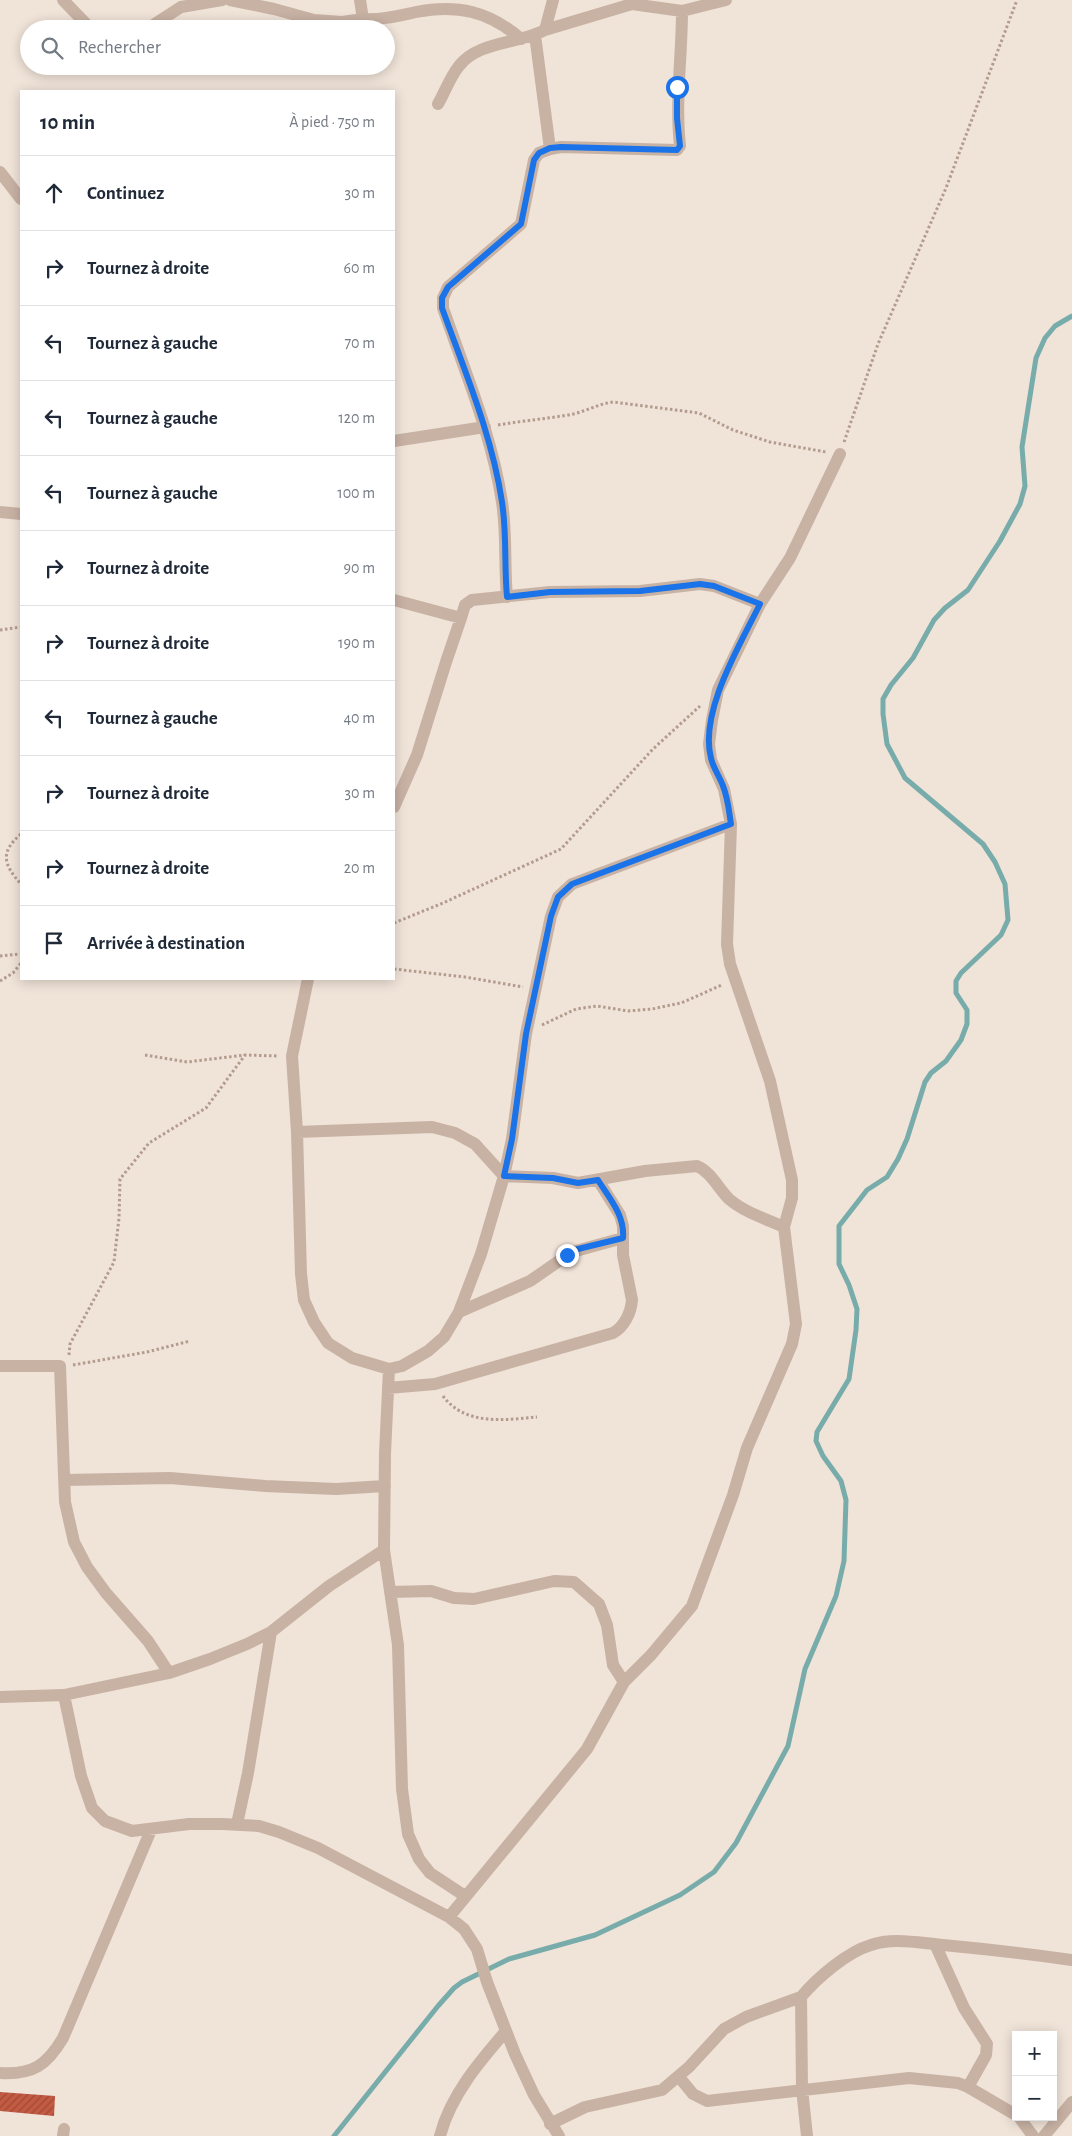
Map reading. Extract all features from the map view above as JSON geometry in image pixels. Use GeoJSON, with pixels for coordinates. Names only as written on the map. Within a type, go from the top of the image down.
{"type":"FeatureCollection","features":[{"type":"Feature","properties":{"kind":"street"},"geometry":{"type":"LineString","coordinates":[[63,0],[82,20]]}},
{"type":"Feature","properties":{"kind":"street"},"geometry":{"type":"LineString","coordinates":[[160,20],[181,6],[222,0]]}},
{"type":"Feature","properties":{"kind":"street"},"geometry":{"type":"LineString","coordinates":[[230,0],[314,20]]}},
{"type":"Feature","properties":{"kind":"street"},"geometry":{"type":"LineString","coordinates":[[360,0],[362,19]]}},
{"type":"Feature","properties":{"kind":"street"},"geometry":{"type":"LineString","coordinates":[[550,148],[540,33],[553,0]]}},
{"type":"Feature","properties":{"kind":"street"},"geometry":{"type":"LineString","coordinates":[[438,104],[459,66],[466,59],[484,49],[632,4],[682,11],[726,0]]}},
{"type":"Feature","properties":{"kind":"street"},"geometry":{"type":"LineString","coordinates":[[355,20],[394,18],[437,9],[465,9],[508,28],[521,39]]}},
{"type":"Feature","properties":{"kind":"street"},"geometry":{"type":"LineString","coordinates":[[507,597],[505,574],[506,532],[502,501],[485,427],[442,308],[442,298],[448,287],[464,272],[521,224],[534,160],[539,153],[550,148],[677,150],[680,146],[677,118],[677,87],[681,67],[682,11]]}},
{"type":"Feature","properties":{"kind":"street"},"geometry":{"type":"LineString","coordinates":[[0,172],[20,198]]}},
{"type":"Feature","properties":{"kind":"street"},"geometry":{"type":"LineString","coordinates":[[395,441],[485,427]]}},
{"type":"Feature","properties":{"kind":"street"},"geometry":{"type":"LineString","coordinates":[[449,1917],[587,1749],[624,1682],[651,1655],[692,1606],[747,1448],[792,1344],[796,1324],[784,1228],[792,1198],[792,1180],[770,1080],[735,980],[727,944],[731,824],[724,789],[711,760],[709,744],[718,690],[760,604],[790,558],[840,454]]}},
{"type":"Feature","properties":{"kind":"street"},"geometry":{"type":"LineString","coordinates":[[0,512],[20,514]]}},
{"type":"Feature","properties":{"kind":"street"},"geometry":{"type":"LineString","coordinates":[[395,805],[417,755],[465,605],[472,600],[550,592],[640,591],[700,584],[714,586],[760,604]]}},
{"type":"Feature","properties":{"kind":"street"},"geometry":{"type":"LineString","coordinates":[[395,600],[461,618]]}},
{"type":"Feature","properties":{"kind":"street"},"geometry":{"type":"LineString","coordinates":[[308,980],[292,1056],[297,1132],[301,1274],[304,1300],[314,1322],[328,1343],[352,1358],[389,1369],[402,1366],[428,1351],[444,1337],[459,1312],[481,1254],[504,1176],[512,1139],[526,1034],[551,916],[558,897],[572,884],[731,824]]}},
{"type":"Feature","properties":{"kind":"street"},"geometry":{"type":"LineString","coordinates":[[297,1132],[432,1127],[455,1132],[475,1144],[504,1176],[553,1178],[578,1183],[646,1171],[697,1166],[703,1168],[728,1198],[738,1206],[784,1228]]}},
{"type":"Feature","properties":{"kind":"street"},"geometry":{"type":"LineString","coordinates":[[388,1388],[435,1384],[613,1334],[620,1330],[632,1306],[623,1255],[624,1226],[620,1215],[598,1180]]}},
{"type":"Feature","properties":{"kind":"street"},"geometry":{"type":"LineString","coordinates":[[459,1312],[530,1281],[572,1252],[623,1238]]}},
{"type":"Feature","properties":{"kind":"street"},"geometry":{"type":"LineString","coordinates":[[0,1366],[64,1365],[65,1502],[74,1542],[87,1567],[106,1593],[148,1641],[169,1673]]}},
{"type":"Feature","properties":{"kind":"street"},"geometry":{"type":"LineString","coordinates":[[389,1369],[384,1550],[398,1645],[402,1789],[408,1834],[419,1859],[430,1873],[465,1896]]}},
{"type":"Feature","properties":{"kind":"street"},"geometry":{"type":"LineString","coordinates":[[64,1480],[170,1478],[265,1486],[336,1489],[385,1486]]}},
{"type":"Feature","properties":{"kind":"street"},"geometry":{"type":"LineString","coordinates":[[0,1697],[64,1695],[169,1673],[247,1644],[271,1632],[328,1586],[384,1550]]}},
{"type":"Feature","properties":{"kind":"street"},"geometry":{"type":"LineString","coordinates":[[390,1592],[430,1591],[463,1599],[482,1597],[554,1581],[574,1582],[599,1604],[607,1625],[613,1665],[624,1682]]}},
{"type":"Feature","properties":{"kind":"street"},"geometry":{"type":"LineString","coordinates":[[237,1824],[248,1774],[271,1632]]}},
{"type":"Feature","properties":{"kind":"street"},"geometry":{"type":"LineString","coordinates":[[64,1695],[81,1776],[92,1808],[105,1821],[119,1828],[132,1831],[189,1824],[259,1826],[297,1838],[449,1917],[464,1929],[477,1949],[487,1982],[530,2087],[550,2124],[559,2136]]}},
{"type":"Feature","properties":{"kind":"street"},"geometry":{"type":"LineString","coordinates":[[0,2073],[14,2074],[32,2070],[52,2056],[63,2038],[151,1830]]}},
{"type":"Feature","properties":{"kind":"street"},"geometry":{"type":"LineString","coordinates":[[550,2124],[585,2107],[662,2090],[679,2077],[724,2029],[746,2017],[800,1997],[817,1980],[854,1952],[870,1945],[887,1941],[935,1944],[1072,1960]]}},
{"type":"Feature","properties":{"kind":"street"},"geometry":{"type":"LineString","coordinates":[[935,1944],[964,2008],[987,2044],[986,2055],[968,2087]]}},
{"type":"Feature","properties":{"kind":"street"},"geometry":{"type":"LineString","coordinates":[[800,1997],[802,2089],[806,2136]]}},
{"type":"Feature","properties":{"kind":"street"},"geometry":{"type":"LineString","coordinates":[[440,2136],[449,2112],[476,2065],[506,2030]]}},
{"type":"Feature","properties":{"kind":"street"},"geometry":{"type":"LineString","coordinates":[[679,2077],[693,2094],[707,2100],[909,2078],[948,2081],[968,2087],[1012,2113]]}},
{"type":"Feature","properties":{"kind":"street"},"geometry":{"type":"LineString","coordinates":[[1044,2136],[1072,2102]]}},
{"type":"Feature","properties":{"kind":"street"},"geometry":{"type":"LineString","coordinates":[[1022,2121],[1033,2136]]}},
{"type":"Feature","properties":{"kind":"path"},"geometry":{"type":"LineString","coordinates":[[485,427],[530,419],[570,415],[602,403],[613,402],[698,413],[733,430],[770,442],[840,454],[878,344],[946,188],[1017,0]]}},
{"type":"Feature","properties":{"kind":"path"},"geometry":{"type":"LineString","coordinates":[[0,630],[20,627]]}},
{"type":"Feature","properties":{"kind":"path"},"geometry":{"type":"LineString","coordinates":[[395,923],[443,903],[561,849],[653,749],[718,690]]}},
{"type":"Feature","properties":{"kind":"path"},"geometry":{"type":"LineString","coordinates":[[20,835],[12,840],[6,849],[4,860],[7,868],[20,883]]}},
{"type":"Feature","properties":{"kind":"path"},"geometry":{"type":"LineString","coordinates":[[0,956],[20,954]]}},
{"type":"Feature","properties":{"kind":"path"},"geometry":{"type":"LineString","coordinates":[[0,981],[14,973],[20,964]]}},
{"type":"Feature","properties":{"kind":"path"},"geometry":{"type":"LineString","coordinates":[[395,969],[465,977],[536,989]]}},
{"type":"Feature","properties":{"kind":"path"},"geometry":{"type":"LineString","coordinates":[[526,1034],[576,1009],[597,1006],[628,1011],[652,1009],[681,1003],[735,980]]}},
{"type":"Feature","properties":{"kind":"path"},"geometry":{"type":"LineString","coordinates":[[145,1055],[187,1062],[245,1054],[292,1056]]}},
{"type":"Feature","properties":{"kind":"path"},"geometry":{"type":"LineString","coordinates":[[190,1341],[147,1352],[64,1365],[70,1344],[114,1262],[119,1218],[120,1179],[149,1143],[206,1108],[245,1054]]}},
{"type":"Feature","properties":{"kind":"path"},"geometry":{"type":"LineString","coordinates":[[435,1384],[450,1405],[469,1416],[496,1420],[538,1417]]}},
{"type":"Feature","properties":{"kind":"building"},"geometry":{"type":"Polygon","coordinates":[[[0,2092],[55,2096],[54,2116],[0,2111],[0,2092]]]}},
{"type":"Feature","properties":{"kind":"waterway"},"geometry":{"type":"LineString","coordinates":[[334,2136],[438,2006],[462,1982],[509,1959],[595,1935],[680,1895],[714,1872],[736,1843],[788,1746],[805,1669],[836,1596],[844,1561],[846,1500],[841,1481],[823,1456],[816,1441],[817,1432],[849,1379],[856,1330],[857,1309],[839,1264],[839,1226],[867,1190],[887,1177],[898,1159],[907,1139],[925,1082],[931,1073],[946,1061],[961,1040],[967,1024],[967,1010],[956,993],[956,981],[961,973],[1001,935],[1008,920],[1005,884],[995,862],[983,844],[905,778],[887,744],[883,699],[891,685],[913,658],[934,620],[945,608],[968,590],[1000,541],[1020,504],[1025,486],[1022,447],[1036,358],[1045,338],[1055,326],[1072,316]]}},
{"type":"Feature","properties":{"kind":"route"},"geometry":{"type":"LineString","coordinates":[[567,1255],[578,1249],[623,1238],[624,1226],[620,1215],[598,1180],[578,1183],[553,1178],[504,1176],[512,1139],[526,1034],[551,916],[558,897],[572,884],[731,824],[724,789],[711,760],[709,744],[712,720],[718,690],[760,604],[714,586],[700,584],[640,591],[592,590],[507,597],[505,574],[506,532],[498,477],[485,427],[442,308],[442,298],[448,287],[464,272],[521,224],[534,160],[539,153],[550,148],[561,147],[677,150],[680,146],[677,118],[677,87]]}}]}
